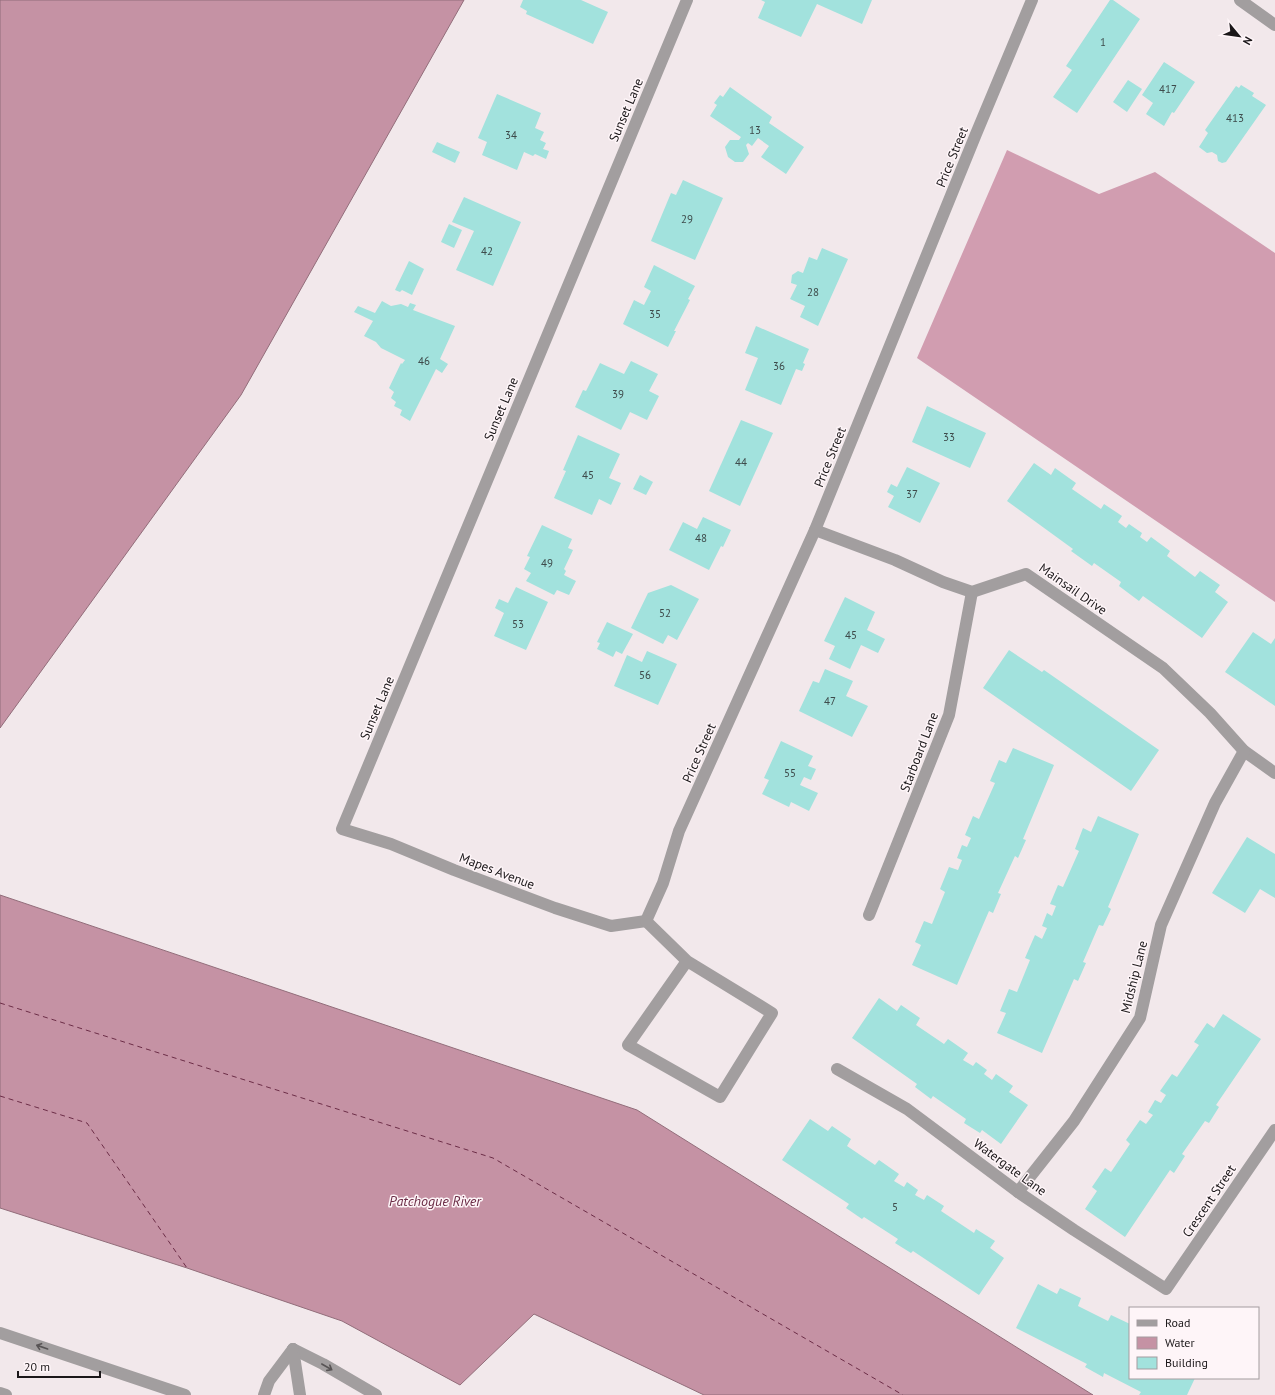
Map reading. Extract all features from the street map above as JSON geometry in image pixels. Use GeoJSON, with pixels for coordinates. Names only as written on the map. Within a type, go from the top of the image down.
{"type":"FeatureCollection","features":[{"type":"Feature","properties":{"kind":"street","name":"Sunset Lane"},"geometry":{"type":"LineString","coordinates":[[342,829],[687,0]]}},
{"type":"Feature","properties":{"kind":"street","name":"Price Street"},"geometry":{"type":"LineString","coordinates":[[646,921],[663,882],[679,831],[815,530],[1032,0]]}},
{"type":"Feature","properties":{"kind":"street"},"geometry":{"type":"LineString","coordinates":[[1240,0],[1275,25]]}},
{"type":"Feature","properties":{"kind":"street"},"geometry":{"type":"LineString","coordinates":[[815,530],[895,560],[943,582],[972,592]]}},
{"type":"Feature","properties":{"kind":"street","name":"Mainsail Drive"},"geometry":{"type":"LineString","coordinates":[[972,592],[1026,574],[1163,668],[1210,713],[1244,751],[1275,773]]}},
{"type":"Feature","properties":{"kind":"street","name":"Starboard Lane"},"geometry":{"type":"LineString","coordinates":[[869,915],[950,715],[972,592]]}},
{"type":"Feature","properties":{"kind":"street","name":"Midship Lane"},"geometry":{"type":"LineString","coordinates":[[1018,1192],[1074,1121],[1140,1018],[1161,925],[1215,803],[1244,751]]}},
{"type":"Feature","properties":{"kind":"street","name":"Mapes Avenue"},"geometry":{"type":"LineString","coordinates":[[342,829],[391,844],[533,900],[611,926],[646,921]]}},
{"type":"Feature","properties":{"kind":"street"},"geometry":{"type":"LineString","coordinates":[[646,921],[687,961],[772,1013],[720,1097],[628,1045],[687,961]]}},
{"type":"Feature","properties":{"kind":"street","name":"Watergate Lane"},"geometry":{"type":"LineString","coordinates":[[837,1069],[907,1109],[1018,1192],[1166,1289]]}},
{"type":"Feature","properties":{"kind":"street","name":"Crescent Street"},"geometry":{"type":"LineString","coordinates":[[1166,1289],[1275,1130]]}},
{"type":"Feature","properties":{"kind":"street"},"geometry":{"type":"LineString","coordinates":[[0,1333],[185,1395]]}},
{"type":"Feature","properties":{"kind":"street"},"geometry":{"type":"LineString","coordinates":[[264,1395],[269,1381],[293,1349]]}},
{"type":"Feature","properties":{"kind":"street"},"geometry":{"type":"LineString","coordinates":[[293,1349],[300,1395]]}},
{"type":"Feature","properties":{"kind":"street"},"geometry":{"type":"LineString","coordinates":[[293,1349],[323,1364],[376,1395]]}},
{"type":"Feature","properties":{"kind":"street"},"geometry":{"type":"LineString","coordinates":[[0,1393],[6,1395]]}},
{"type":"Feature","properties":{"kind":"shaded area"},"geometry":{"type":"Polygon","coordinates":[[[1007,150],[1099,194],[1155,172],[1275,253],[1275,602],[917,358],[1007,150]]]}},
{"type":"Feature","properties":{"kind":"water"},"geometry":{"type":"Polygon","coordinates":[[[0,0],[464,0],[241,395],[0,728],[0,0]]]}},
{"type":"Feature","properties":{"kind":"water","name":"Patchogue River"},"geometry":{"type":"Polygon","coordinates":[[[0,895],[637,1110],[1093,1395],[704,1395],[534,1314],[460,1385],[342,1321],[187,1268],[0,1208],[0,895]]]}},
{"type":"Feature","properties":{"kind":"building"},"geometry":{"type":"Polygon","coordinates":[[[523,0],[581,0],[608,12],[593,44],[526,14],[527,11],[520,7],[523,0]]]}},
{"type":"Feature","properties":{"kind":"building"},"geometry":{"type":"Polygon","coordinates":[[[761,0],[872,0],[862,24],[817,4],[801,37],[758,18],[765,2],[761,0]]]}},
{"type":"Feature","properties":{"kind":"building"},"geometry":{"type":"Polygon","coordinates":[[[1110,0],[1113,0],[1140,19],[1077,113],[1053,97],[1072,70],[1066,66],[1110,0]]]}},
{"type":"Feature","properties":{"kind":"building"},"geometry":{"type":"Polygon","coordinates":[[[1164,62],[1195,82],[1174,113],[1172,112],[1164,126],[1146,114],[1153,103],[1142,95],[1164,62]]]}},
{"type":"Feature","properties":{"kind":"building"},"geometry":{"type":"Polygon","coordinates":[[[1128,80],[1142,89],[1127,112],[1113,102],[1128,80]]]}},
{"type":"Feature","properties":{"kind":"building"},"geometry":{"type":"Polygon","coordinates":[[[1241,85],[1254,93],[1252,96],[1266,105],[1226,162],[1222,163],[1218,161],[1217,155],[1212,152],[1207,153],[1199,147],[1208,133],[1205,130],[1236,86],[1239,88],[1241,85]]]}},
{"type":"Feature","properties":{"kind":"building"},"geometry":{"type":"Polygon","coordinates":[[[730,87],[772,117],[769,123],[804,147],[786,174],[761,157],[769,146],[758,138],[752,146],[748,143],[746,145],[749,154],[743,162],[735,162],[728,157],[725,147],[730,140],[739,140],[741,137],[710,116],[717,105],[714,103],[720,95],[723,97],[730,87]]]}},
{"type":"Feature","properties":{"kind":"building"},"geometry":{"type":"Polygon","coordinates":[[[497,94],[541,113],[535,128],[544,132],[540,140],[546,143],[543,149],[549,151],[546,159],[535,154],[533,156],[524,152],[517,170],[482,155],[487,142],[478,138],[497,94]]]}},
{"type":"Feature","properties":{"kind":"building"},"geometry":{"type":"Polygon","coordinates":[[[437,142],[460,152],[455,163],[432,152],[437,142]]]}},
{"type":"Feature","properties":{"kind":"building"},"geometry":{"type":"Polygon","coordinates":[[[683,180],[723,198],[695,260],[651,241],[671,193],[676,195],[683,180]]]}},
{"type":"Feature","properties":{"kind":"building"},"geometry":{"type":"Polygon","coordinates":[[[464,197],[521,222],[493,286],[456,270],[474,231],[452,222],[464,197]]]}},
{"type":"Feature","properties":{"kind":"building"},"geometry":{"type":"Polygon","coordinates":[[[449,224],[462,230],[454,248],[441,242],[449,224]]]}},
{"type":"Feature","properties":{"kind":"building"},"geometry":{"type":"Polygon","coordinates":[[[822,248],[848,259],[818,326],[800,317],[805,306],[790,299],[797,285],[791,283],[792,275],[798,271],[803,273],[809,257],[817,260],[822,248]]]}},
{"type":"Feature","properties":{"kind":"building"},"geometry":{"type":"Polygon","coordinates":[[[409,261],[424,269],[412,295],[402,290],[400,292],[395,290],[409,261]]]}},
{"type":"Feature","properties":{"kind":"building"},"geometry":{"type":"Polygon","coordinates":[[[654,265],[695,286],[668,347],[623,324],[634,300],[644,305],[651,291],[644,287],[654,265]]]}},
{"type":"Feature","properties":{"kind":"building"},"geometry":{"type":"Polygon","coordinates":[[[382,301],[391,306],[401,304],[408,307],[410,303],[416,305],[413,310],[455,326],[440,359],[448,364],[442,373],[436,369],[410,421],[400,415],[402,410],[394,406],[396,402],[391,398],[394,392],[389,388],[401,363],[402,364],[405,360],[381,348],[376,342],[364,336],[373,321],[354,312],[358,306],[375,313],[382,301]]]}},
{"type":"Feature","properties":{"kind":"building"},"geometry":{"type":"Polygon","coordinates":[[[756,326],[809,349],[803,363],[805,364],[802,371],[796,369],[781,405],[745,390],[758,358],[745,353],[756,326]]]}},
{"type":"Feature","properties":{"kind":"building"},"geometry":{"type":"Polygon","coordinates":[[[631,361],[658,374],[649,391],[659,396],[647,420],[630,412],[621,430],[575,407],[583,390],[586,391],[600,363],[624,374],[631,361]]]}},
{"type":"Feature","properties":{"kind":"building"},"geometry":{"type":"Polygon","coordinates":[[[927,406],[986,433],[970,468],[912,442],[927,406]]]}},
{"type":"Feature","properties":{"kind":"building"},"geometry":{"type":"Polygon","coordinates":[[[741,420],[773,433],[740,506],[709,491],[741,420]]]}},
{"type":"Feature","properties":{"kind":"building"},"geometry":{"type":"Polygon","coordinates":[[[578,435],[620,454],[609,478],[621,483],[611,505],[599,499],[592,515],[554,498],[566,471],[563,470],[578,435]]]}},
{"type":"Feature","properties":{"kind":"building"},"geometry":{"type":"Polygon","coordinates":[[[1034,463],[1051,475],[1055,468],[1076,483],[1072,489],[1101,509],[1104,504],[1122,516],[1118,522],[1126,528],[1129,524],[1142,533],[1140,537],[1147,542],[1151,537],[1170,551],[1167,556],[1195,577],[1200,571],[1220,585],[1215,592],[1228,602],[1202,638],[1143,596],[1139,601],[1119,586],[1121,582],[1094,563],[1092,566],[1071,551],[1073,549],[1007,501],[1034,463]]]}},
{"type":"Feature","properties":{"kind":"building"},"geometry":{"type":"Polygon","coordinates":[[[907,467],[940,483],[920,523],[888,507],[894,496],[887,492],[891,484],[897,487],[907,467]]]}},
{"type":"Feature","properties":{"kind":"building"},"geometry":{"type":"Polygon","coordinates":[[[640,475],[653,482],[646,495],[633,489],[640,475]]]}},
{"type":"Feature","properties":{"kind":"building"},"geometry":{"type":"Polygon","coordinates":[[[703,517],[731,530],[709,570],[669,550],[683,522],[697,529],[703,517]]]}},
{"type":"Feature","properties":{"kind":"building"},"geometry":{"type":"Polygon","coordinates":[[[542,525],[572,539],[568,548],[573,550],[564,569],[566,571],[564,575],[576,581],[569,595],[557,590],[554,595],[526,581],[531,573],[524,569],[530,557],[527,556],[542,525]]]}},
{"type":"Feature","properties":{"kind":"building"},"geometry":{"type":"Polygon","coordinates":[[[671,585],[699,599],[677,640],[668,635],[663,644],[631,628],[648,593],[671,585]]]}},
{"type":"Feature","properties":{"kind":"building"},"geometry":{"type":"Polygon","coordinates":[[[516,587],[548,602],[526,650],[494,636],[504,613],[495,608],[499,599],[508,603],[516,587]]]}},
{"type":"Feature","properties":{"kind":"building"},"geometry":{"type":"Polygon","coordinates":[[[845,597],[875,612],[867,630],[885,639],[878,653],[861,645],[850,669],[829,659],[835,646],[824,641],[845,597]]]}},
{"type":"Feature","properties":{"kind":"building"},"geometry":{"type":"Polygon","coordinates":[[[607,622],[633,634],[622,654],[616,651],[613,657],[597,649],[600,643],[597,642],[607,622]]]}},
{"type":"Feature","properties":{"kind":"building"},"geometry":{"type":"Polygon","coordinates":[[[1253,632],[1271,644],[1275,638],[1275,706],[1225,672],[1253,632]]]}},
{"type":"Feature","properties":{"kind":"building"},"geometry":{"type":"Polygon","coordinates":[[[1009,650],[1042,672],[1044,670],[1159,750],[1131,791],[983,688],[1009,650]]]}},
{"type":"Feature","properties":{"kind":"building"},"geometry":{"type":"Polygon","coordinates":[[[647,651],[677,664],[658,705],[614,686],[627,655],[642,662],[647,651]]]}},
{"type":"Feature","properties":{"kind":"building"},"geometry":{"type":"Polygon","coordinates":[[[825,669],[853,681],[846,696],[868,706],[852,737],[799,711],[813,681],[819,683],[825,669]]]}},
{"type":"Feature","properties":{"kind":"building"},"geometry":{"type":"Polygon","coordinates":[[[781,741],[813,756],[808,766],[816,769],[811,780],[804,777],[800,785],[818,793],[809,811],[791,802],[789,807],[762,794],[769,780],[764,778],[781,741]]]}},
{"type":"Feature","properties":{"kind":"building"},"geometry":{"type":"Polygon","coordinates":[[[1013,748],[1054,765],[1023,839],[1026,840],[1018,858],[1015,856],[998,893],[1001,894],[993,913],[989,911],[957,985],[912,965],[921,945],[915,942],[924,921],[932,924],[945,892],[940,889],[949,867],[958,870],[962,860],[957,858],[962,845],[967,847],[971,838],[965,835],[973,816],[979,819],[995,783],[990,781],[999,760],[1006,763],[1013,748]]]}},
{"type":"Feature","properties":{"kind":"building"},"geometry":{"type":"Polygon","coordinates":[[[1098,816],[1139,834],[1108,907],[1111,909],[1103,926],[1099,925],[1083,962],[1086,963],[1078,981],[1074,979],[1042,1053],[997,1033],[1006,1013],[1000,1011],[1009,989],[1017,992],[1030,960],[1025,958],[1035,935],[1042,939],[1047,928],[1042,926],[1047,913],[1052,916],[1056,906],[1050,904],[1058,885],[1063,887],[1079,851],[1075,849],[1083,828],[1091,832],[1098,816]]]}},
{"type":"Feature","properties":{"kind":"building"},"geometry":{"type":"Polygon","coordinates":[[[1247,837],[1275,854],[1275,898],[1260,889],[1245,913],[1212,893],[1247,837]]]}},
{"type":"Feature","properties":{"kind":"building"},"geometry":{"type":"Polygon","coordinates":[[[879,998],[897,1011],[901,1005],[920,1018],[916,1025],[944,1044],[948,1039],[968,1053],[963,1060],[973,1066],[976,1062],[987,1070],[984,1074],[992,1080],[996,1074],[1013,1086],[1009,1092],[1028,1105],[1001,1144],[982,1130],[980,1133],[964,1123],[966,1119],[933,1096],[931,1099],[915,1087],[917,1084],[852,1038],[879,998]]]}},
{"type":"Feature","properties":{"kind":"building"},"geometry":{"type":"Polygon","coordinates":[[[1223,1014],[1261,1039],[1216,1105],[1219,1107],[1209,1123],[1205,1121],[1182,1154],[1185,1156],[1174,1173],[1170,1170],[1125,1237],[1085,1209],[1097,1191],[1092,1187],[1105,1168],[1111,1172],[1130,1144],[1126,1140],[1140,1120],[1146,1124],[1153,1115],[1148,1112],[1155,1100],[1161,1103],[1166,1095],[1160,1091],[1172,1074],[1177,1077],[1199,1045],[1194,1042],[1207,1023],[1214,1028],[1223,1014]]]}},
{"type":"Feature","properties":{"kind":"building"},"geometry":{"type":"Polygon","coordinates":[[[810,1119],[828,1131],[832,1126],[851,1139],[847,1146],[875,1165],[879,1160],[899,1174],[894,1181],[904,1187],[907,1182],[918,1190],[915,1195],[924,1200],[927,1195],[944,1206],[941,1211],[974,1233],[976,1229],[995,1241],[990,1248],[1004,1258],[979,1295],[913,1251],[911,1253],[895,1243],[898,1239],[864,1217],[862,1219],[846,1208],[849,1204],[782,1160],[810,1119]]]}},
{"type":"Feature","properties":{"kind":"building"},"geometry":{"type":"Polygon","coordinates":[[[1038,1284],[1057,1294],[1060,1288],[1081,1298],[1078,1306],[1108,1321],[1111,1315],[1129,1324],[1129,1379],[1195,1379],[1187,1395],[1139,1395],[1141,1392],[1104,1373],[1103,1377],[1085,1367],[1087,1364],[1016,1328],[1038,1284]]]}},
{"type":"Feature","properties":{"kind":"ferry route"},"geometry":{"type":"LineString","coordinates":[[0,1003],[493,1158],[903,1395]]}},
{"type":"Feature","properties":{"kind":"ferry route"},"geometry":{"type":"LineString","coordinates":[[0,1096],[87,1123],[187,1268]]}}]}
